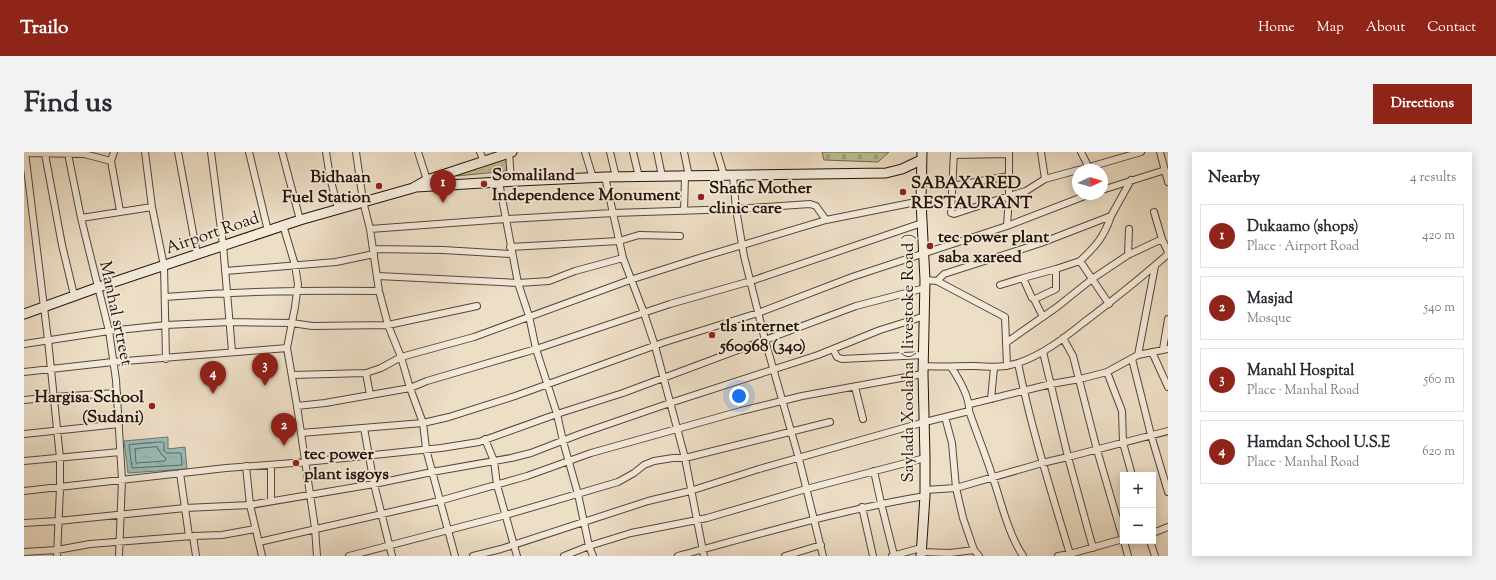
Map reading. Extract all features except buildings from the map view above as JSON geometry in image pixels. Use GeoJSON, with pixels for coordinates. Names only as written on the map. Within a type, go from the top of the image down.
{"type":"FeatureCollection","features":[{"type":"Feature","properties":{"kind":"main road","name":"Airport Road"},"geometry":{"type":"LineString","coordinates":[[413,188],[427,180],[510,152]]}},
{"type":"Feature","properties":{"kind":"main road","name":"Airport Road"},"geometry":{"type":"LineString","coordinates":[[24,314],[74,295],[283,225],[413,188],[511,181],[605,177],[886,173],[902,169],[922,156]]}},
{"type":"Feature","properties":{"kind":"main road","name":"Saylada Xoolaha ( livestoke Road )"},"geometry":{"type":"LineString","coordinates":[[921,552],[925,458],[925,284],[921,201],[922,156]]}},
{"type":"Feature","properties":{"kind":"street"},"geometry":{"type":"LineString","coordinates":[[57,553],[60,458],[48,340],[25,152],[91,155],[111,160]]}},
{"type":"Feature","properties":{"kind":"street"},"geometry":{"type":"LineString","coordinates":[[114,152],[111,160],[120,211]]}},
{"type":"Feature","properties":{"kind":"street"},"geometry":{"type":"LineString","coordinates":[[145,152],[152,207],[164,266],[166,359]]}},
{"type":"Feature","properties":{"kind":"street"},"geometry":{"type":"LineString","coordinates":[[178,152],[197,254]]}},
{"type":"Feature","properties":{"kind":"street"},"geometry":{"type":"LineString","coordinates":[[211,152],[223,245],[232,351]]}},
{"type":"Feature","properties":{"kind":"street"},"geometry":{"type":"LineString","coordinates":[[249,152],[268,231]]}},
{"type":"Feature","properties":{"kind":"street"},"geometry":{"type":"LineString","coordinates":[[282,152],[300,220]]}},
{"type":"Feature","properties":{"kind":"street"},"geometry":{"type":"LineString","coordinates":[[326,152],[338,210]]}},
{"type":"Feature","properties":{"kind":"street"},"geometry":{"type":"LineString","coordinates":[[356,152],[363,201],[370,229],[378,276],[379,291],[388,325],[401,357],[410,388],[423,423],[426,450],[455,556]]}},
{"type":"Feature","properties":{"kind":"street"},"geometry":{"type":"LineString","coordinates":[[418,152],[427,180]]}},
{"type":"Feature","properties":{"kind":"street"},"geometry":{"type":"LineString","coordinates":[[480,152],[484,162]]}},
{"type":"Feature","properties":{"kind":"street"},"geometry":{"type":"LineString","coordinates":[[510,152],[511,181]]}},
{"type":"Feature","properties":{"kind":"street"},"geometry":{"type":"LineString","coordinates":[[585,152],[593,178]]}},
{"type":"Feature","properties":{"kind":"street"},"geometry":{"type":"LineString","coordinates":[[610,152],[616,177]]}},
{"type":"Feature","properties":{"kind":"street"},"geometry":{"type":"LineString","coordinates":[[633,152],[639,177]]}},
{"type":"Feature","properties":{"kind":"street"},"geometry":{"type":"LineString","coordinates":[[658,152],[662,176]]}},
{"type":"Feature","properties":{"kind":"street"},"geometry":{"type":"LineString","coordinates":[[684,152],[687,176],[684,211]]}},
{"type":"Feature","properties":{"kind":"street"},"geometry":{"type":"LineString","coordinates":[[717,152],[728,176],[758,313],[799,459],[823,556]]}},
{"type":"Feature","properties":{"kind":"street"},"geometry":{"type":"LineString","coordinates":[[1041,152],[1046,179]]}},
{"type":"Feature","properties":{"kind":"street"},"geometry":{"type":"LineString","coordinates":[[1081,152],[1087,164]]}},
{"type":"Feature","properties":{"kind":"street"},"geometry":{"type":"LineString","coordinates":[[1104,164],[1140,152]]}},
{"type":"Feature","properties":{"kind":"street"},"geometry":{"type":"LineString","coordinates":[[1160,152],[1168,182]]}},
{"type":"Feature","properties":{"kind":"street","name":"Manhal srtreet"},"geometry":{"type":"LineString","coordinates":[[65,153],[109,331],[117,393],[122,480],[119,556]]}},
{"type":"Feature","properties":{"kind":"street"},"geometry":{"type":"LineString","coordinates":[[1007,226],[1009,196],[1009,153],[954,154],[951,212],[954,214],[1009,196],[1026,192],[1046,179],[1072,172]]}},
{"type":"Feature","properties":{"kind":"street"},"geometry":{"type":"LineString","coordinates":[[45,154],[62,245],[74,295]]}},
{"type":"Feature","properties":{"kind":"street"},"geometry":{"type":"LineString","coordinates":[[1108,188],[1131,180],[1166,173]]}},
{"type":"Feature","properties":{"kind":"street"},"geometry":{"type":"LineString","coordinates":[[952,186],[1009,176]]}},
{"type":"Feature","properties":{"kind":"street"},"geometry":{"type":"LineString","coordinates":[[605,177],[623,258],[630,280],[644,313],[685,458],[690,491],[704,556]]}},
{"type":"Feature","properties":{"kind":"street"},"geometry":{"type":"LineString","coordinates":[[1000,285],[1080,261],[1101,239],[1111,216],[1131,180]]}},
{"type":"Feature","properties":{"kind":"street"},"geometry":{"type":"LineString","coordinates":[[498,182],[518,283],[529,316],[536,349],[557,414],[578,494],[589,546],[593,556]]}},
{"type":"Feature","properties":{"kind":"street"},"geometry":{"type":"LineString","coordinates":[[300,433],[423,423],[456,415],[654,346],[758,313],[852,277],[1007,226],[1074,200]]}},
{"type":"Feature","properties":{"kind":"street"},"geometry":{"type":"LineString","coordinates":[[292,375],[366,373],[381,368],[401,357],[474,337],[630,280],[742,245],[802,229],[826,220],[921,201]]}},
{"type":"Feature","properties":{"kind":"street"},"geometry":{"type":"LineString","coordinates":[[370,229],[613,213],[736,209],[810,204],[816,206],[826,220]]}},
{"type":"Feature","properties":{"kind":"street"},"geometry":{"type":"LineString","coordinates":[[81,218],[152,207]]}},
{"type":"Feature","properties":{"kind":"street"},"geometry":{"type":"LineString","coordinates":[[259,542],[315,528],[439,501],[498,485],[569,461],[676,428],[802,396],[854,387],[924,370],[972,366],[994,368],[1018,363],[1043,352],[1063,338],[1109,304],[1155,266],[1168,253],[1154,212]]}},
{"type":"Feature","properties":{"kind":"street"},"geometry":{"type":"LineString","coordinates":[[24,492],[246,466],[306,462],[426,450],[485,439],[624,393],[856,306],[937,281],[944,274],[1041,243],[1111,216]]}},
{"type":"Feature","properties":{"kind":"street"},"geometry":{"type":"LineString","coordinates":[[297,406],[410,388],[427,381],[536,349],[644,313],[751,282],[922,223]]}},
{"type":"Feature","properties":{"kind":"street"},"geometry":{"type":"LineString","coordinates":[[283,225],[295,265],[297,290],[287,348],[306,462],[315,528],[317,556]]}},
{"type":"Feature","properties":{"kind":"street"},"geometry":{"type":"LineString","coordinates":[[1128,255],[1129,229]]}},
{"type":"Feature","properties":{"kind":"street"},"geometry":{"type":"LineString","coordinates":[[225,271],[342,261],[373,251],[511,250],[620,241],[639,235],[680,236]]}},
{"type":"Feature","properties":{"kind":"street"},"geometry":{"type":"LineString","coordinates":[[1007,342],[1092,279],[1128,255],[1162,239]]}},
{"type":"Feature","properties":{"kind":"street"},"geometry":{"type":"LineString","coordinates":[[378,276],[518,283],[549,280],[575,271],[623,258]]}},
{"type":"Feature","properties":{"kind":"street"},"geometry":{"type":"LineString","coordinates":[[1080,261],[1109,304]]}},
{"type":"Feature","properties":{"kind":"street"},"geometry":{"type":"LineString","coordinates":[[1138,355],[1155,266]]}},
{"type":"Feature","properties":{"kind":"street"},"geometry":{"type":"LineString","coordinates":[[1034,299],[1056,289],[1056,269]]}},
{"type":"Feature","properties":{"kind":"street"},"geometry":{"type":"LineString","coordinates":[[1023,278],[1042,317]]}},
{"type":"Feature","properties":{"kind":"street"},"geometry":{"type":"LineString","coordinates":[[937,281],[1005,317],[1007,366]]}},
{"type":"Feature","properties":{"kind":"street"},"geometry":{"type":"LineString","coordinates":[[165,297],[227,292],[297,290],[379,291]]}},
{"type":"Feature","properties":{"kind":"street"},"geometry":{"type":"LineString","coordinates":[[24,344],[109,331],[166,325],[230,322],[292,323],[312,326],[388,325],[477,306]]}},
{"type":"Feature","properties":{"kind":"street"},"geometry":{"type":"LineString","coordinates":[[24,523],[185,508],[250,505],[374,484],[511,458],[531,453],[670,403],[833,350],[880,330],[925,316]]}},
{"type":"Feature","properties":{"kind":"street"},"geometry":{"type":"LineString","coordinates":[[970,404],[1107,372],[1138,355],[1166,349],[1168,319]]}},
{"type":"Feature","properties":{"kind":"street"},"geometry":{"type":"LineString","coordinates":[[1063,338],[1073,356],[1080,379],[1097,450],[1120,530]]}},
{"type":"Feature","properties":{"kind":"street"},"geometry":{"type":"LineString","coordinates":[[24,372],[113,362],[166,359],[232,351],[287,348]]}},
{"type":"Feature","properties":{"kind":"street"},"geometry":{"type":"LineString","coordinates":[[833,350],[837,357],[842,359],[924,355]]}},
{"type":"Feature","properties":{"kind":"street"},"geometry":{"type":"LineString","coordinates":[[1043,352],[1068,457],[1093,548]]}},
{"type":"Feature","properties":{"kind":"street"},"geometry":{"type":"LineString","coordinates":[[1152,352],[1168,387]]}},
{"type":"Feature","properties":{"kind":"street"},"geometry":{"type":"LineString","coordinates":[[1132,359],[1151,435],[1168,492]]}},
{"type":"Feature","properties":{"kind":"street"},"geometry":{"type":"LineString","coordinates":[[1018,363],[1042,463],[1070,554]]}},
{"type":"Feature","properties":{"kind":"street"},"geometry":{"type":"LineString","coordinates":[[951,367],[957,375],[970,404],[969,411],[993,477],[1010,531],[1023,556]]}},
{"type":"Feature","properties":{"kind":"street"},"geometry":{"type":"LineString","coordinates":[[991,399],[994,368]]}},
{"type":"Feature","properties":{"kind":"street"},"geometry":{"type":"LineString","coordinates":[[1107,372],[1122,411],[1123,443],[1131,472]]}},
{"type":"Feature","properties":{"kind":"street"},"geometry":{"type":"LineString","coordinates":[[366,373],[370,395]]}},
{"type":"Feature","properties":{"kind":"street"},"geometry":{"type":"LineString","coordinates":[[854,387],[863,419]]}},
{"type":"Feature","properties":{"kind":"street"},"geometry":{"type":"LineString","coordinates":[[24,400],[54,396],[117,393]]}},
{"type":"Feature","properties":{"kind":"street"},"geometry":{"type":"LineString","coordinates":[[473,556],[501,550],[648,501],[690,491],[759,469],[969,411]]}},
{"type":"Feature","properties":{"kind":"street"},"geometry":{"type":"LineString","coordinates":[[945,417],[952,443],[956,488],[974,550],[980,556]]}},
{"type":"Feature","properties":{"kind":"street"},"geometry":{"type":"LineString","coordinates":[[349,556],[448,531],[618,482],[654,461],[685,458],[830,422]]}},
{"type":"Feature","properties":{"kind":"street"},"geometry":{"type":"LineString","coordinates":[[24,434],[119,424]]}},
{"type":"Feature","properties":{"kind":"street"},"geometry":{"type":"LineString","coordinates":[[364,428],[374,484],[392,556]]}},
{"type":"Feature","properties":{"kind":"street"},"geometry":{"type":"LineString","coordinates":[[678,556],[813,519],[924,493],[956,488],[1042,463],[1168,431]]}},
{"type":"Feature","properties":{"kind":"street"},"geometry":{"type":"LineString","coordinates":[[485,439],[494,461],[498,485],[517,556]]}},
{"type":"Feature","properties":{"kind":"street"},"geometry":{"type":"LineString","coordinates":[[24,461],[120,452]]}},
{"type":"Feature","properties":{"kind":"street"},"geometry":{"type":"LineString","coordinates":[[564,556],[589,546],[631,533],[697,520],[806,489],[925,458]]}},
{"type":"Feature","properties":{"kind":"street"},"geometry":{"type":"LineString","coordinates":[[271,465],[271,501]]}},
{"type":"Feature","properties":{"kind":"street"},"geometry":{"type":"LineString","coordinates":[[246,466],[250,505],[262,556]]}},
{"type":"Feature","properties":{"kind":"street"},"geometry":{"type":"LineString","coordinates":[[874,471],[893,556],[921,552],[950,554],[974,550]]}},
{"type":"Feature","properties":{"kind":"street"},"geometry":{"type":"LineString","coordinates":[[180,473],[185,508],[196,556]]}},
{"type":"Feature","properties":{"kind":"street"},"geometry":{"type":"LineString","coordinates":[[862,508],[873,556]]}},
{"type":"Feature","properties":{"kind":"street"},"geometry":{"type":"LineString","coordinates":[[1156,532],[1168,527]]}},
{"type":"Feature","properties":{"kind":"street"},"geometry":{"type":"LineString","coordinates":[[24,552],[57,553],[90,544],[222,535],[255,529]]}},
{"type":"Feature","properties":{"kind":"street"},"geometry":{"type":"LineString","coordinates":[[1058,556],[1120,541]]}},
{"type":"Feature","properties":{"kind":"street"},"geometry":{"type":"LineString","coordinates":[[1124,544],[1128,556]]}},
{"type":"Feature","properties":{"kind":"street"},"geometry":{"type":"LineString","coordinates":[[1151,544],[1155,556]]}},
{"type":"Feature","properties":{"kind":"street"},"geometry":{"type":"LineString","coordinates":[[785,556],[820,545]]}},
{"type":"Feature","properties":{"kind":"green space"},"geometry":{"type":"Polygon","coordinates":[[[822,152],[889,152],[878,162],[824,160],[822,152]]]}},
{"type":"Feature","properties":{"kind":"green space"},"geometry":{"type":"Polygon","coordinates":[[[506,157],[507,171],[457,176],[456,173],[506,157]]]}},
{"type":"Feature","properties":{"kind":"water"},"geometry":{"type":"Polygon","coordinates":[[[168,437],[168,449],[185,447],[187,469],[128,473],[124,441],[168,437]]]}},
{"type":"Feature","properties":{"kind":"place","name":"Somaliland Independence Monument"},"geometry":{"type":"Point","coordinates":[484,184]}},
{"type":"Feature","properties":{"kind":"place","name":"Bidhaan Fuel Station"},"geometry":{"type":"Point","coordinates":[379,186]}},
{"type":"Feature","properties":{"kind":"place","name":"SABAXARED RESTAURANT"},"geometry":{"type":"Point","coordinates":[903,192]}},
{"type":"Feature","properties":{"kind":"place","name":"Shafic Mother clinic care"},"geometry":{"type":"Point","coordinates":[701,197]}},
{"type":"Feature","properties":{"kind":"place","name":"Dukaamo (shops)"},"geometry":{"type":"Point","coordinates":[443,203]}},
{"type":"Feature","properties":{"kind":"place","name":"tec power plant saba xareed"},"geometry":{"type":"Point","coordinates":[930,246]}},
{"type":"Feature","properties":{"kind":"place","name":"tls internet 560968 (340)"},"geometry":{"type":"Point","coordinates":[712,335]}},
{"type":"Feature","properties":{"kind":"place","name":"Manahl Hospital"},"geometry":{"type":"Point","coordinates":[265,386]}},
{"type":"Feature","properties":{"kind":"place","name":"Hamdan School U.S.E"},"geometry":{"type":"Point","coordinates":[213,394]}},
{"type":"Feature","properties":{"kind":"place","name":"Hargisa School (Sudani)"},"geometry":{"type":"Point","coordinates":[152,406]}},
{"type":"Feature","properties":{"kind":"place","name":"Masjad"},"geometry":{"type":"Point","coordinates":[284,446]}},
{"type":"Feature","properties":{"kind":"place","name":"tec power plant isgoys"},"geometry":{"type":"Point","coordinates":[296,463]}}]}
